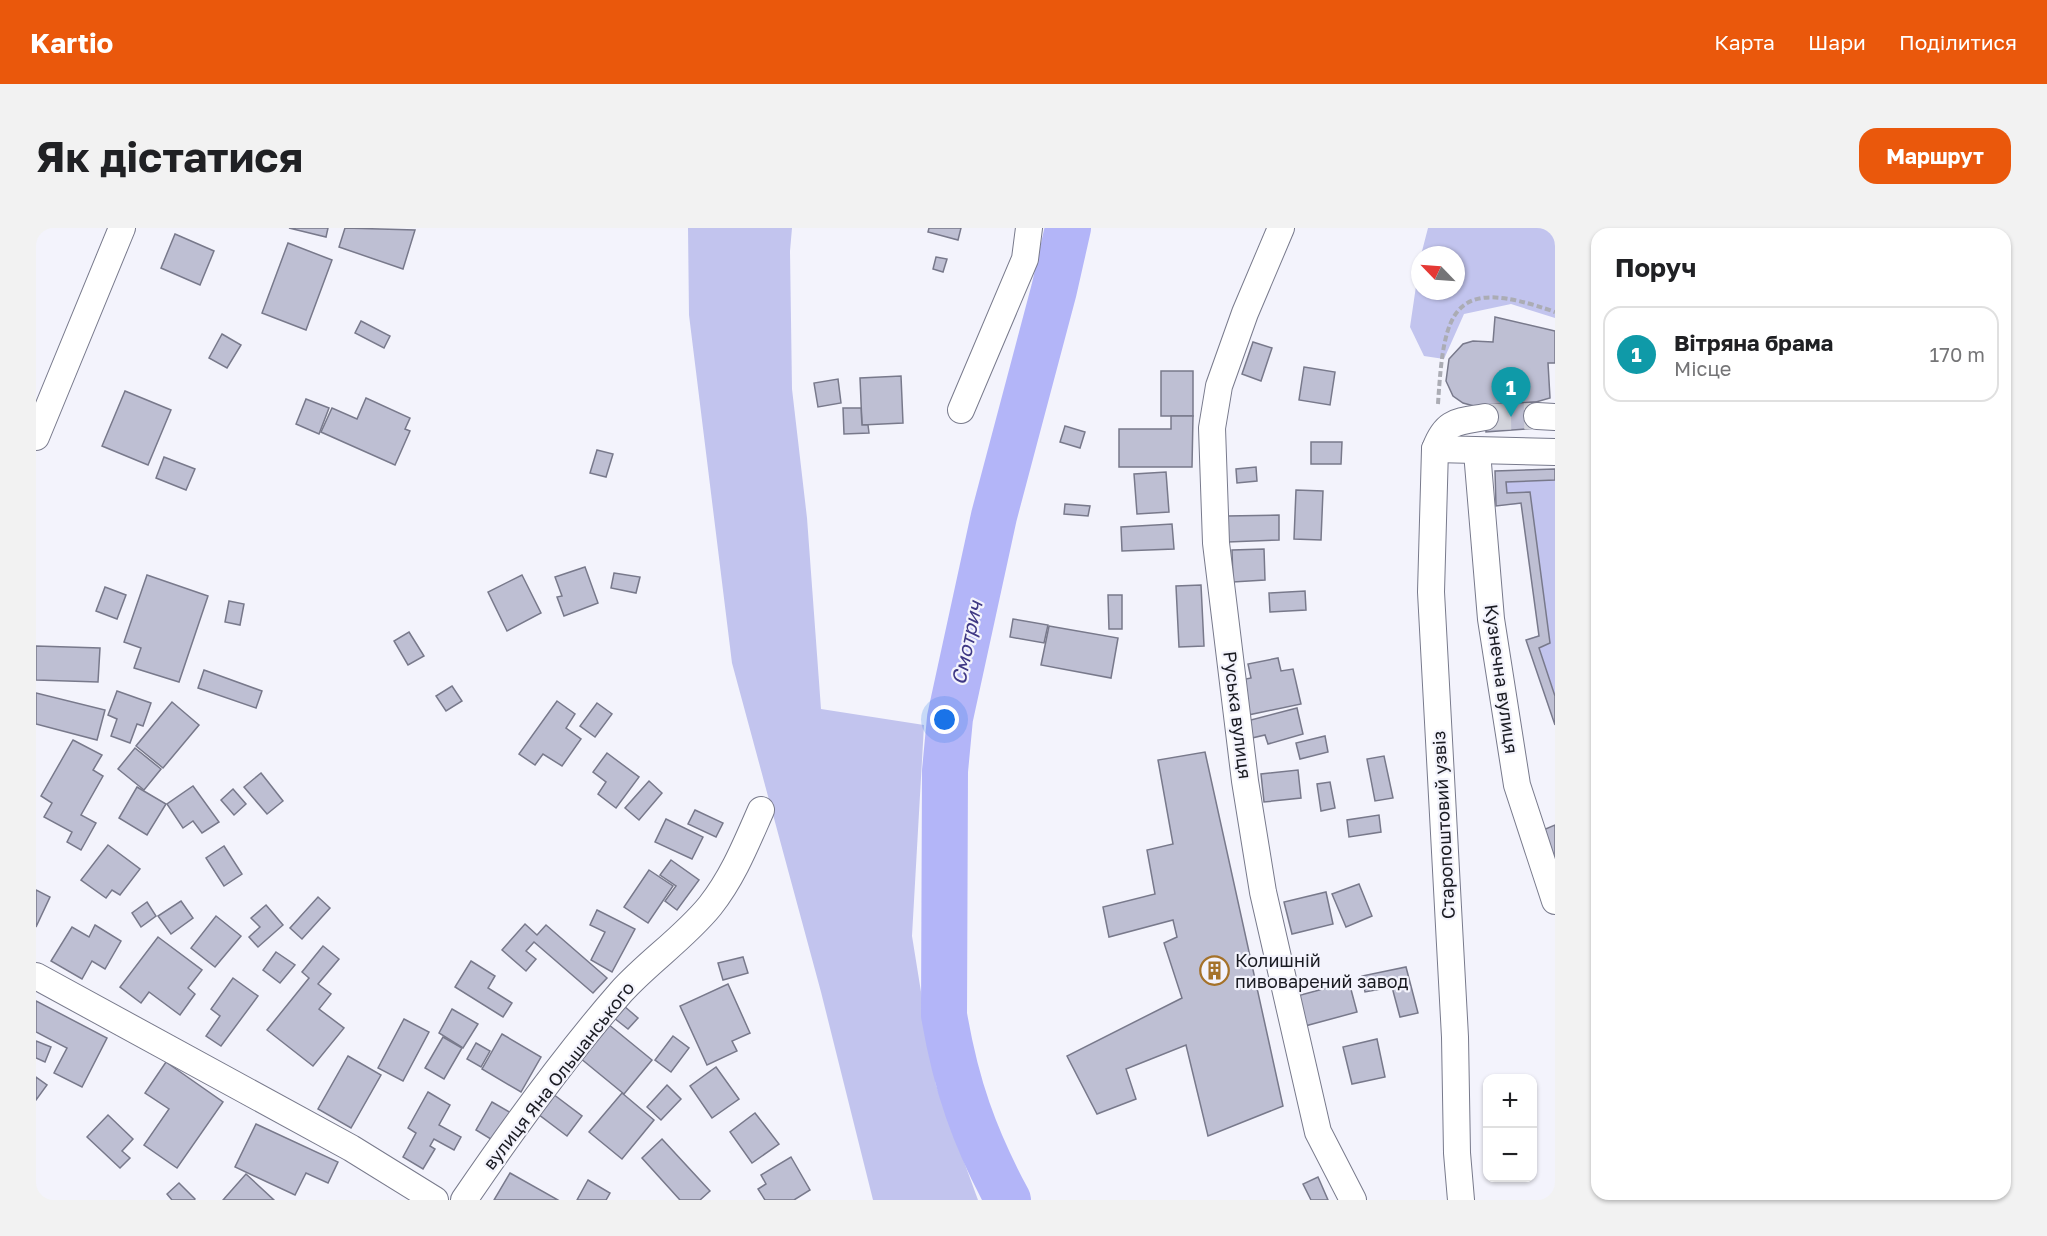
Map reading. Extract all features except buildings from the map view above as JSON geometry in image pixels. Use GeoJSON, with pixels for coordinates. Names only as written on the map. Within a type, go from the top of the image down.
{"type":"FeatureCollection","features":[{"type":"Feature","properties":{"kind":"street"},"geometry":{"type":"LineString","coordinates":[[38,425],[122,228]]}},
{"type":"Feature","properties":{"kind":"street"},"geometry":{"type":"LineString","coordinates":[[961,410],[1025,259],[1029,228]]}},
{"type":"Feature","properties":{"kind":"street","name":"Руська вулиця"},"geometry":{"type":"LineString","coordinates":[[1281,228],[1245,313],[1219,386],[1212,428],[1216,543],[1245,781],[1263,892],[1318,1132],[1353,1200]]}},
{"type":"Feature","properties":{"kind":"street"},"geometry":{"type":"LineString","coordinates":[[1485,417],[1452,422],[1441,434],[1435,449],[1477,452],[1555,452]]}},
{"type":"Feature","properties":{"kind":"street","name":"Старопоштовий узвіз"},"geometry":{"type":"LineString","coordinates":[[1435,449],[1431,592],[1455,1037],[1457,1153],[1461,1200]]}},
{"type":"Feature","properties":{"kind":"street","name":"Кузнечна вулиця"},"geometry":{"type":"LineString","coordinates":[[1477,452],[1491,619],[1517,785],[1555,901]]}},
{"type":"Feature","properties":{"kind":"street","name":"вулиця Яна Ольшанського"},"geometry":{"type":"LineString","coordinates":[[465,1200],[531,1106],[622,992],[713,902],[741,857],[761,810]]}},
{"type":"Feature","properties":{"kind":"street"},"geometry":{"type":"LineString","coordinates":[[36,975],[351,1148],[435,1200]]}},
{"type":"Feature","properties":{"kind":"path"},"geometry":{"type":"LineString","coordinates":[[1438,408],[1444,339],[1452,318],[1463,303],[1474,297],[1500,297],[1555,312]]}},
{"type":"Feature","properties":{"kind":"shaded area"},"geometry":{"type":"Polygon","coordinates":[[[688,228],[792,228],[790,251],[792,389],[807,518],[821,709],[924,725],[912,936],[936,1085],[978,1200],[873,1200],[821,992],[732,663],[689,315],[688,228]]]}},
{"type":"Feature","properties":{"kind":"shaded area"},"geometry":{"type":"Polygon","coordinates":[[[1428,228],[1555,228],[1555,318],[1511,304],[1464,314],[1444,359],[1424,356],[1410,327],[1414,300],[1465,300],[1465,246],[1423,246],[1428,228]]]}},
{"type":"Feature","properties":{"kind":"shaded area"},"geometry":{"type":"Polygon","coordinates":[[[1555,469],[1555,725],[1526,640],[1539,635],[1521,504],[1496,506],[1495,471],[1555,469]]]}},
{"type":"Feature","properties":{"kind":"waterway","name":"Смотрич"},"geometry":{"type":"LineString","coordinates":[[1008,1200],[985,1154],[968,1110],[954,1065],[944,1015],[945,771],[950,718],[994,516],[1054,290],[1068,228]]}},
{"type":"Feature","properties":{"kind":"tunnel"},"geometry":{"type":"LineString","coordinates":[[1485,417],[1537,416]]}},
{"type":"Feature","properties":{"kind":"place","name":"Вітряна брама"},"geometry":{"type":"Point","coordinates":[1511,417]}},
{"type":"Feature","properties":{"kind":"place","name":"Колишній пивоварений завод"},"geometry":{"type":"Point","coordinates":[1214,971]}}]}
